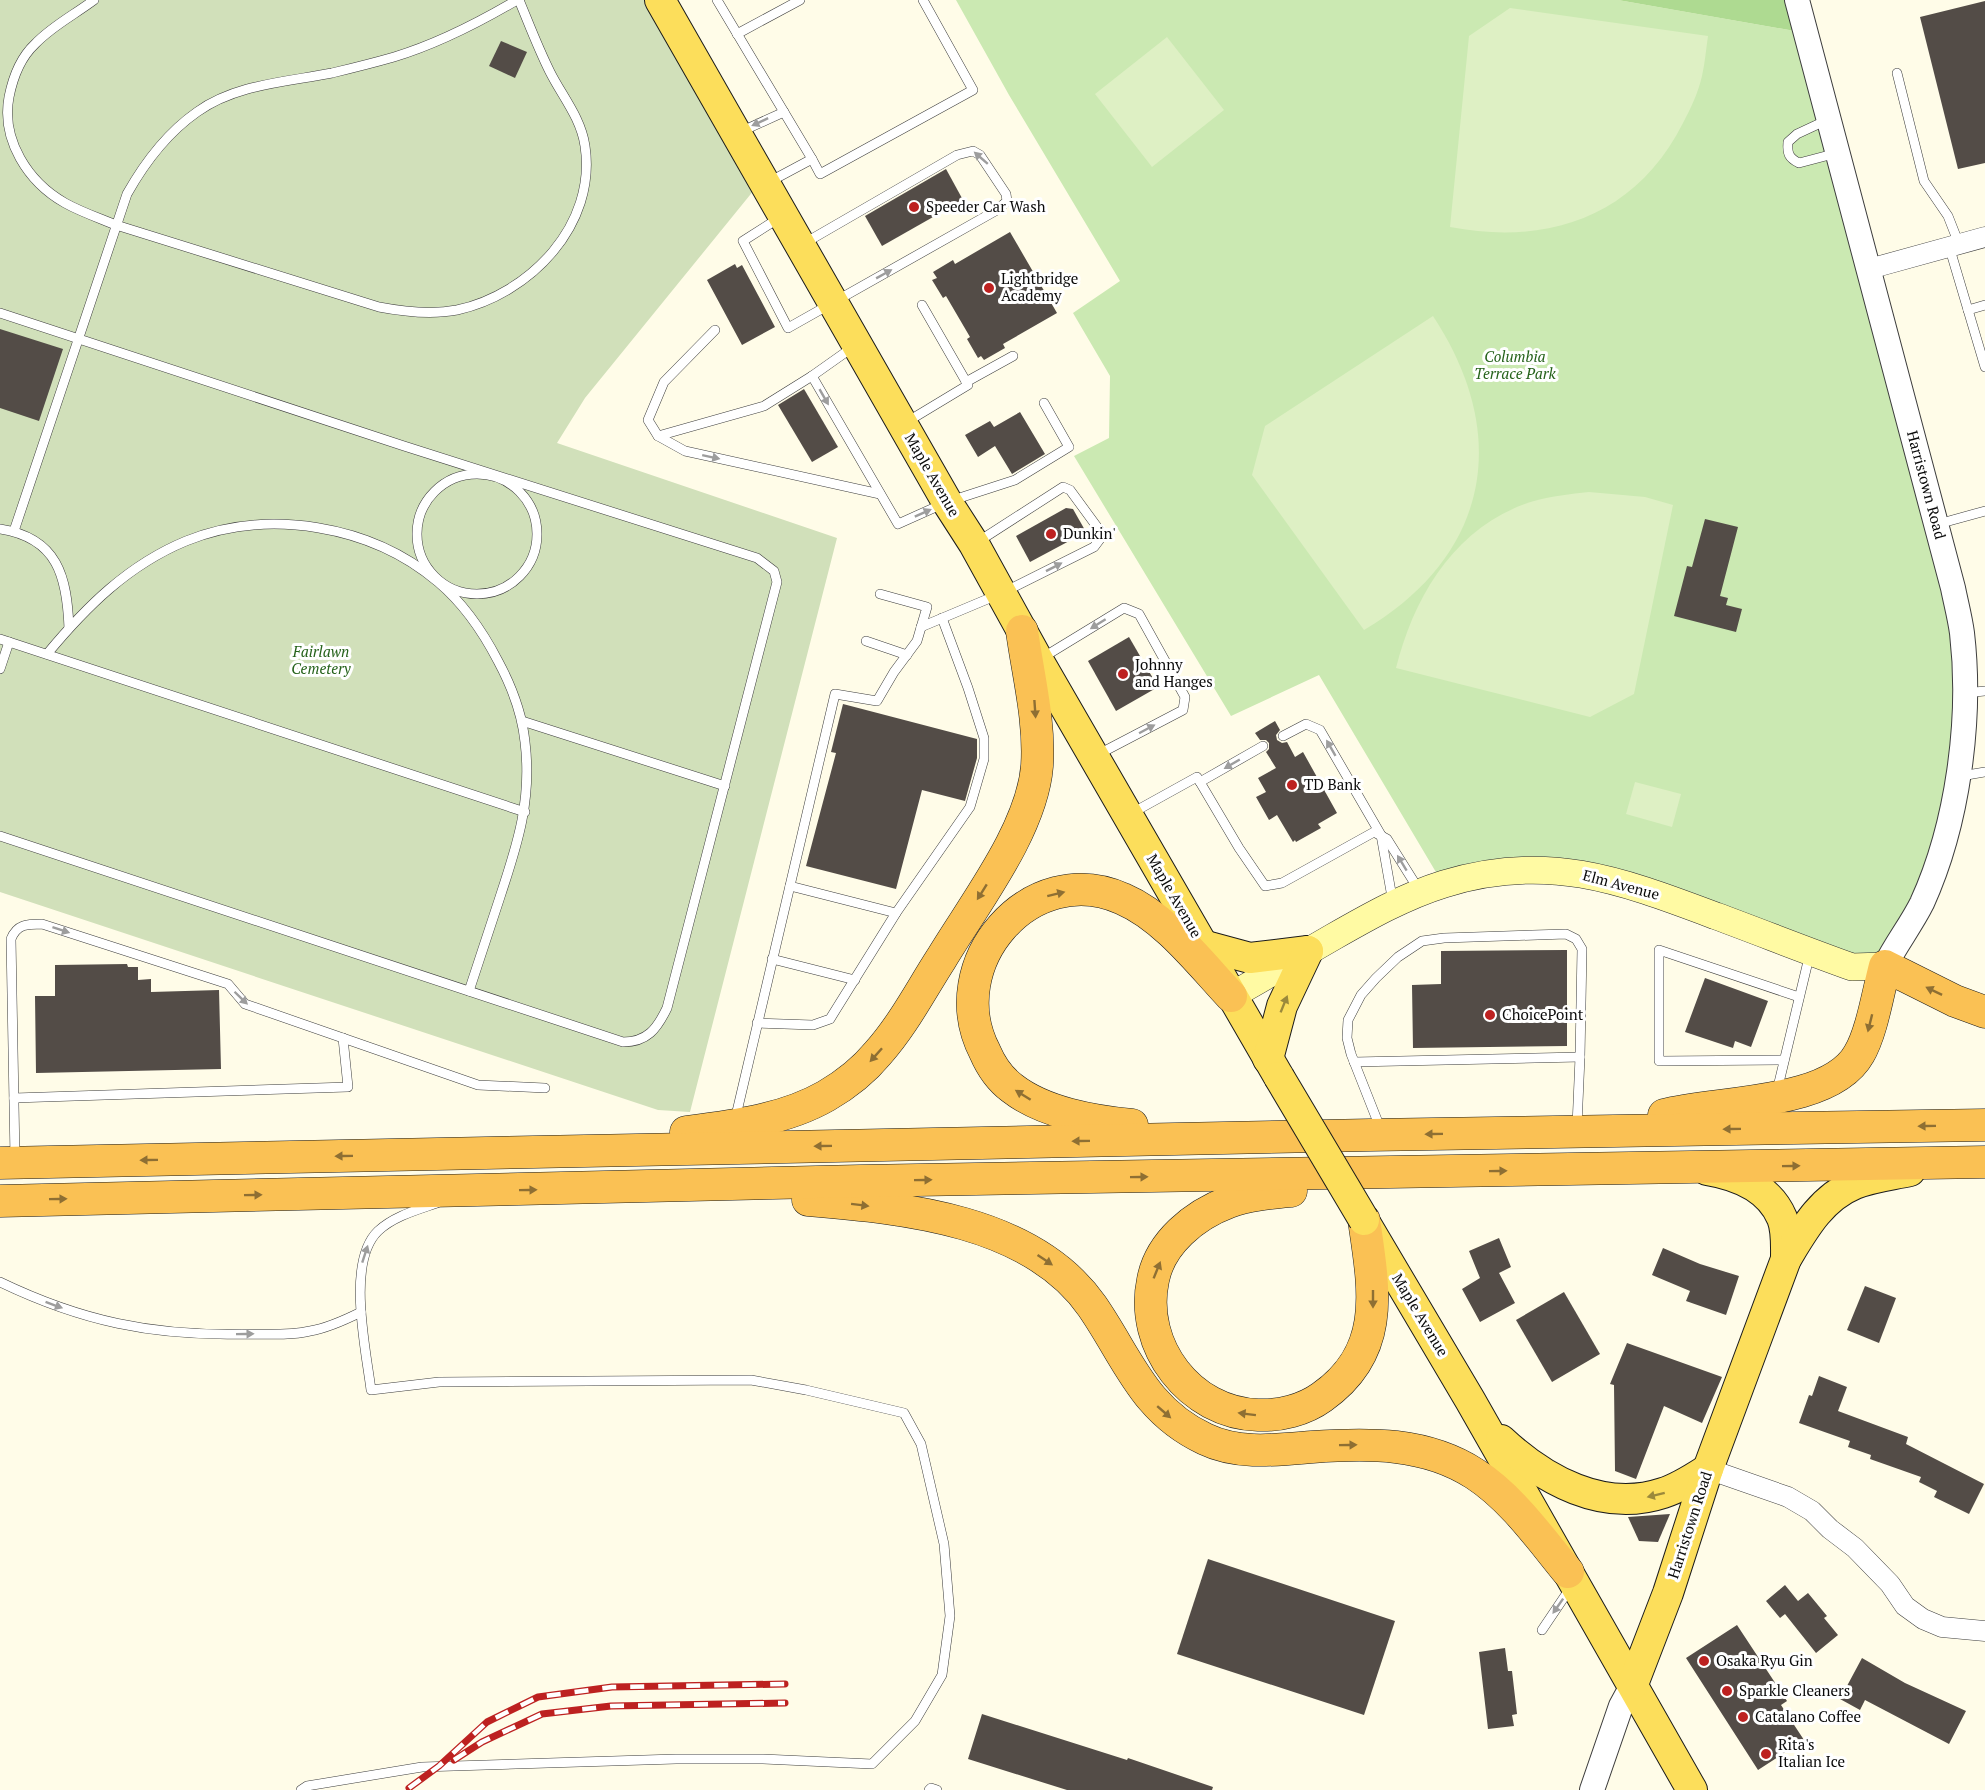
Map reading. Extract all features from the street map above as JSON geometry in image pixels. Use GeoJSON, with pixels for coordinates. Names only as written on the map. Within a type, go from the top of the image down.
{"type":"FeatureCollection","features":[{"type":"Feature","properties":{"kind":"highway"},"geometry":{"type":"LineString","coordinates":[[403,1155],[683,1133],[734,1125],[793,1111],[826,1096],[854,1077],[878,1053],[899,1025],[1005,855],[1032,795],[1037,766],[1034,697],[1022,631]]}},
{"type":"Feature","properties":{"kind":"highway"},"geometry":{"type":"LineString","coordinates":[[1231,996],[1166,928],[1147,912],[1124,899],[1103,892],[1076,890],[1050,895],[1026,906],[1006,922],[989,943],[977,969],[972,995],[974,1020],[980,1044],[993,1068],[1011,1088],[1031,1100],[1057,1110],[1119,1124],[1154,1127],[1376,1135]]}},
{"type":"Feature","properties":{"kind":"highway"},"geometry":{"type":"LineString","coordinates":[[1588,1131],[1676,1112],[1814,1089],[1832,1081],[1847,1070],[1859,1054],[1866,1038],[1885,966],[1955,1001],[1985,1012]]}},
{"type":"Feature","properties":{"kind":"highway"},"geometry":{"type":"LineString","coordinates":[[8,1163],[1985,1125]]}},
{"type":"Feature","properties":{"kind":"highway"},"geometry":{"type":"LineString","coordinates":[[0,1201],[860,1181],[1985,1162]]}},
{"type":"Feature","properties":{"kind":"highway"},"geometry":{"type":"LineString","coordinates":[[1364,1220],[1373,1296],[1372,1322],[1366,1344],[1353,1369],[1338,1386],[1316,1402],[1293,1411],[1269,1415],[1244,1415],[1220,1407],[1198,1395],[1181,1380],[1166,1360],[1155,1336],[1150,1308],[1153,1279],[1163,1253],[1180,1231],[1203,1215],[1229,1202],[1259,1195],[1440,1172]]}},
{"type":"Feature","properties":{"kind":"highway"},"geometry":{"type":"LineString","coordinates":[[592,1189],[789,1198],[843,1203],[939,1218],[975,1227],[1005,1238],[1054,1266],[1075,1284],[1093,1307],[1136,1378],[1155,1404],[1178,1424],[1206,1440],[1238,1449],[1272,1450],[1339,1445],[1400,1447],[1452,1461],[1476,1474],[1504,1498],[1571,1577]]}},
{"type":"Feature","properties":{"kind":"main road","name":"Maple Avenue"},"geometry":{"type":"LineString","coordinates":[[660,0],[947,502],[974,544],[1231,996],[1484,1425],[1692,1790]]}},
{"type":"Feature","properties":{"kind":"main road","name":"Elm Avenue"},"geometry":{"type":"LineString","coordinates":[[1231,996],[1308,951],[1420,893],[1443,884],[1485,874],[1528,869],[1565,871],[1605,878],[1647,890],[1852,967],[1885,966]]}},
{"type":"Feature","properties":{"kind":"main road"},"geometry":{"type":"LineString","coordinates":[[1202,945],[1250,958],[1308,951]]}},
{"type":"Feature","properties":{"kind":"main road"},"geometry":{"type":"LineString","coordinates":[[1273,1068],[1282,1006],[1308,951]]}},
{"type":"Feature","properties":{"kind":"main road"},"geometry":{"type":"LineString","coordinates":[[1786,1259],[1819,1209],[1835,1195],[1855,1184],[1952,1162]]}},
{"type":"Feature","properties":{"kind":"main road"},"geometry":{"type":"LineString","coordinates":[[1690,1167],[1739,1178],[1758,1188],[1772,1201],[1782,1219],[1786,1237],[1786,1259]]}},
{"type":"Feature","properties":{"kind":"main road","name":"Harristown Road"},"geometry":{"type":"LineString","coordinates":[[1633,1684],[1668,1593],[1708,1469],[1786,1259]]}},
{"type":"Feature","properties":{"kind":"main road"},"geometry":{"type":"LineString","coordinates":[[1484,1425],[1519,1457],[1566,1486],[1587,1494],[1640,1499],[1664,1493],[1708,1469]]}},
{"type":"Feature","properties":{"kind":"street","name":"Harristown Road"},"geometry":{"type":"LineString","coordinates":[[1797,0],[1953,588],[1975,692],[1965,718],[1958,777],[1939,855],[1922,902],[1885,966]]}},
{"type":"Feature","properties":{"kind":"street"},"geometry":{"type":"LineString","coordinates":[[1869,269],[1985,237]]}},
{"type":"Feature","properties":{"kind":"street"},"geometry":{"type":"LineString","coordinates":[[1708,1469],[1788,1497],[1812,1511],[1830,1529],[1855,1548],[1890,1584],[1905,1606],[1923,1619],[1942,1627],[1985,1631]]}},
{"type":"Feature","properties":{"kind":"street","name":"Harristown Road"},"geometry":{"type":"LineString","coordinates":[[1592,1790],[1617,1717],[1633,1684]]}},
{"type":"Feature","properties":{"kind":"lane"},"geometry":{"type":"LineString","coordinates":[[14,531],[116,225],[127,194],[141,169],[164,142],[198,111],[224,97],[256,87],[362,66],[430,45],[518,0],[551,74],[578,122],[585,145],[586,170],[581,197],[572,223],[557,248],[537,270],[512,288],[485,301],[456,310],[430,313],[404,312],[380,307],[116,225],[64,203],[33,178],[20,160],[8,124],[8,103],[12,82],[20,64],[40,39],[94,0]]}},
{"type":"Feature","properties":{"kind":"lane"},"geometry":{"type":"LineString","coordinates":[[717,0],[820,174],[973,90],[923,0]]}},
{"type":"Feature","properties":{"kind":"lane"},"geometry":{"type":"LineString","coordinates":[[737,34],[800,0]]}},
{"type":"Feature","properties":{"kind":"lane"},"geometry":{"type":"LineString","coordinates":[[1897,73],[1924,181],[1948,216],[1968,310],[1985,367]]}},
{"type":"Feature","properties":{"kind":"lane"},"geometry":{"type":"LineString","coordinates":[[737,134],[784,112]]}},
{"type":"Feature","properties":{"kind":"lane"},"geometry":{"type":"LineString","coordinates":[[1829,118],[1797,134],[1788,142],[1787,151],[1790,158],[1799,163],[1838,153]]}},
{"type":"Feature","properties":{"kind":"lane"},"geometry":{"type":"LineString","coordinates":[[784,216],[743,241],[788,328],[997,210],[1007,201],[1006,194],[980,154],[973,151],[957,154],[801,246]]}},
{"type":"Feature","properties":{"kind":"lane"},"geometry":{"type":"LineString","coordinates":[[766,184],[812,159]]}},
{"type":"Feature","properties":{"kind":"lane"},"geometry":{"type":"LineString","coordinates":[[903,424],[968,385],[922,304]]}},
{"type":"Feature","properties":{"kind":"lane"},"geometry":{"type":"LineString","coordinates":[[1968,310],[1985,305]]}},
{"type":"Feature","properties":{"kind":"lane"},"geometry":{"type":"LineString","coordinates":[[0,313],[757,558],[774,572],[777,582],[666,1008],[654,1030],[645,1038],[634,1042],[622,1042],[0,836]]}},
{"type":"Feature","properties":{"kind":"lane"},"geometry":{"type":"LineString","coordinates":[[716,330],[664,382],[648,420],[658,436],[685,451],[880,494]]}},
{"type":"Feature","properties":{"kind":"lane"},"geometry":{"type":"LineString","coordinates":[[658,436],[764,406],[858,344]]}},
{"type":"Feature","properties":{"kind":"lane"},"geometry":{"type":"LineString","coordinates":[[966,382],[1012,356]]}},
{"type":"Feature","properties":{"kind":"lane"},"geometry":{"type":"LineString","coordinates":[[812,376],[898,524],[947,502],[1015,480],[1069,447],[1044,403]]}},
{"type":"Feature","properties":{"kind":"lane"},"geometry":{"type":"LineString","coordinates":[[47,654],[69,628],[119,580],[153,557],[188,541],[222,531],[255,526],[291,525],[322,528],[356,536],[413,564],[439,582],[455,591],[474,595],[494,592],[513,583],[528,568],[537,548],[538,527],[532,508],[523,494],[509,482],[493,474],[471,474],[452,479],[438,488],[426,501],[419,516],[416,532],[418,550],[426,567],[439,582],[480,629],[510,686],[522,721],[527,762],[525,812],[518,843],[469,991]]}},
{"type":"Feature","properties":{"kind":"lane"},"geometry":{"type":"LineString","coordinates":[[921,627],[1002,593],[1094,547],[1103,534],[1070,490],[1063,487],[974,544]]}},
{"type":"Feature","properties":{"kind":"lane"},"geometry":{"type":"LineString","coordinates":[[1936,524],[1985,511]]}},
{"type":"Feature","properties":{"kind":"lane"},"geometry":{"type":"LineString","coordinates":[[0,529],[14,531],[33,539],[57,564],[64,581],[69,628]]}},
{"type":"Feature","properties":{"kind":"lane"},"geometry":{"type":"LineString","coordinates":[[734,1125],[836,694],[877,701],[917,642],[927,607],[880,594]]}},
{"type":"Feature","properties":{"kind":"lane"},"geometry":{"type":"LineString","coordinates":[[1038,660],[1124,608],[1138,614],[1185,697],[1183,710],[1095,756]]}},
{"type":"Feature","properties":{"kind":"lane"},"geometry":{"type":"LineString","coordinates":[[758,1023],[813,1025],[830,1019],[896,913],[970,807],[984,759],[984,738],[942,618]]}},
{"type":"Feature","properties":{"kind":"lane"},"geometry":{"type":"LineString","coordinates":[[0,669],[5,640],[525,812]]}},
{"type":"Feature","properties":{"kind":"lane"},"geometry":{"type":"LineString","coordinates":[[866,641],[907,655]]}},
{"type":"Feature","properties":{"kind":"lane"},"geometry":{"type":"LineString","coordinates":[[522,721],[725,786]]}},
{"type":"Feature","properties":{"kind":"lane"},"geometry":{"type":"LineString","coordinates":[[1283,736],[1306,724],[1320,730],[1381,836],[1393,905]]}},
{"type":"Feature","properties":{"kind":"lane"},"geometry":{"type":"LineString","coordinates":[[1200,782],[1263,747]]}},
{"type":"Feature","properties":{"kind":"lane"},"geometry":{"type":"LineString","coordinates":[[1958,777],[1985,772]]}},
{"type":"Feature","properties":{"kind":"lane"},"geometry":{"type":"LineString","coordinates":[[1127,815],[1197,777],[1239,848],[1265,886],[1281,883],[1374,832],[1387,839],[1420,893]]}},
{"type":"Feature","properties":{"kind":"lane"},"geometry":{"type":"LineString","coordinates":[[790,886],[896,913]]}},
{"type":"Feature","properties":{"kind":"lane"},"geometry":{"type":"LineString","coordinates":[[8,1163],[15,1098],[11,939],[15,930],[24,924],[42,924],[228,984],[245,1004],[478,1084],[545,1088]]}},
{"type":"Feature","properties":{"kind":"lane"},"geometry":{"type":"LineString","coordinates":[[1376,1135],[1347,1038],[1348,1020],[1361,995],[1398,957],[1422,941],[1444,938],[1566,934],[1576,939],[1582,949],[1580,1057],[1588,1131]]}},
{"type":"Feature","properties":{"kind":"lane"},"geometry":{"type":"LineString","coordinates":[[1784,1060],[1659,1061],[1659,950],[1799,997]]}},
{"type":"Feature","properties":{"kind":"lane"},"geometry":{"type":"LineString","coordinates":[[1776,1096],[1810,952]]}},
{"type":"Feature","properties":{"kind":"lane"},"geometry":{"type":"LineString","coordinates":[[772,959],[855,980]]}},
{"type":"Feature","properties":{"kind":"lane"},"geometry":{"type":"LineString","coordinates":[[15,1098],[348,1087],[343,1038]]}},
{"type":"Feature","properties":{"kind":"lane"},"geometry":{"type":"LineString","coordinates":[[1354,1062],[1580,1057]]}},
{"type":"Feature","properties":{"kind":"lane"},"geometry":{"type":"LineString","coordinates":[[301,1790],[307,1786],[422,1767],[676,1759],[763,1759],[872,1764],[915,1721],[942,1675],[950,1616],[944,1544],[921,1444],[904,1413],[806,1390],[751,1380],[439,1382],[371,1390],[361,1312],[361,1272],[368,1243],[378,1231],[392,1221],[470,1191]]}},
{"type":"Feature","properties":{"kind":"lane"},"geometry":{"type":"LineString","coordinates":[[0,1282],[49,1304],[84,1316],[153,1331],[224,1335],[309,1332],[361,1312]]}},
{"type":"Feature","properties":{"kind":"lane"},"geometry":{"type":"LineString","coordinates":[[1542,1630],[1571,1577]]}},
{"type":"Feature","properties":{"kind":"green space","name":"Fairlawn Cemetery"},"geometry":{"type":"Polygon","coordinates":[[[0,0],[660,0],[763,179],[585,398],[557,443],[837,538],[690,1112],[658,1110],[0,892],[0,0]]]}},
{"type":"Feature","properties":{"kind":"green space","name":"Columbia Terrace Park"},"geometry":{"type":"Polygon","coordinates":[[[956,0],[1618,0],[1806,33],[1962,632],[1952,807],[1885,966],[1605,878],[1443,884],[1319,675],[1231,716],[1074,456],[1109,438],[1110,376],[1073,313],[1120,281],[1009,95],[956,0]]]}},
{"type":"Feature","properties":{"kind":"green space"},"geometry":{"type":"Polygon","coordinates":[[[1618,0],[1786,0],[1806,33],[1618,0]]]}},
{"type":"Feature","properties":{"kind":"green space"},"geometry":{"type":"Polygon","coordinates":[[[1510,8],[1708,36],[1700,82],[1686,117],[1664,155],[1641,181],[1615,202],[1586,217],[1555,227],[1522,232],[1487,232],[1450,227],[1469,36],[1510,8]]]}},
{"type":"Feature","properties":{"kind":"green space"},"geometry":{"type":"Polygon","coordinates":[[[1167,37],[1224,110],[1152,167],[1095,94],[1167,37]]]}},
{"type":"Feature","properties":{"kind":"green space"},"geometry":{"type":"Polygon","coordinates":[[[1433,316],[1458,361],[1473,405],[1479,449],[1475,490],[1462,530],[1439,567],[1406,600],[1364,630],[1252,475],[1265,426],[1433,316]]]}},
{"type":"Feature","properties":{"kind":"green space"},"geometry":{"type":"Polygon","coordinates":[[[1589,492],[1645,497],[1673,505],[1634,694],[1590,717],[1396,668],[1414,614],[1427,589],[1461,545],[1482,527],[1507,512],[1541,499],[1589,492]]]}},
{"type":"Feature","properties":{"kind":"green space"},"geometry":{"type":"Polygon","coordinates":[[[1635,782],[1681,794],[1672,827],[1626,814],[1635,782]]]}},
{"type":"Feature","properties":{"kind":"building"},"geometry":{"type":"Polygon","coordinates":[[[1985,1],[1985,163],[1958,169],[1920,17],[1985,1]]]}},
{"type":"Feature","properties":{"kind":"building"},"geometry":{"type":"Polygon","coordinates":[[[501,41],[527,52],[515,78],[489,66],[501,41]]]}},
{"type":"Feature","properties":{"kind":"building","name":"Speeder Car Wash"},"geometry":{"type":"Polygon","coordinates":[[[946,169],[963,200],[882,246],[865,216],[946,169]]]}},
{"type":"Feature","properties":{"kind":"building","name":"Lightbridge Academy"},"geometry":{"type":"Polygon","coordinates":[[[1010,232],[1057,313],[1003,344],[1005,348],[984,360],[981,356],[978,358],[967,339],[970,337],[946,296],[943,298],[932,280],[937,278],[933,272],[953,260],[955,264],[1010,232]]]}},
{"type":"Feature","properties":{"kind":"building"},"geometry":{"type":"Polygon","coordinates":[[[735,264],[737,268],[742,265],[775,327],[742,345],[707,280],[735,264]]]}},
{"type":"Feature","properties":{"kind":"building"},"geometry":{"type":"Polygon","coordinates":[[[0,329],[63,349],[39,421],[0,408],[0,329]]]}},
{"type":"Feature","properties":{"kind":"building"},"geometry":{"type":"Polygon","coordinates":[[[804,389],[838,447],[812,462],[778,405],[804,389]]]}},
{"type":"Feature","properties":{"kind":"building"},"geometry":{"type":"Polygon","coordinates":[[[1020,412],[1045,454],[1012,474],[995,446],[978,457],[965,435],[990,421],[994,427],[1020,412]]]}},
{"type":"Feature","properties":{"kind":"building","name":"Dunkin'"},"geometry":{"type":"Polygon","coordinates":[[[1066,508],[1073,509],[1086,532],[1030,562],[1016,536],[1066,508]]]}},
{"type":"Feature","properties":{"kind":"building"},"geometry":{"type":"Polygon","coordinates":[[[1705,519],[1738,527],[1720,596],[1728,598],[1726,605],[1742,609],[1736,632],[1674,616],[1687,566],[1692,567],[1705,519]]]}},
{"type":"Feature","properties":{"kind":"building","name":"Johnny and Hanges"},"geometry":{"type":"Polygon","coordinates":[[[1129,637],[1158,687],[1116,711],[1088,661],[1129,637]]]}},
{"type":"Feature","properties":{"kind":"building"},"geometry":{"type":"Polygon","coordinates":[[[843,704],[977,739],[977,758],[965,801],[922,790],[896,889],[806,866],[836,753],[831,752],[843,704]]]}},
{"type":"Feature","properties":{"kind":"building","name":"TD Bank"},"geometry":{"type":"Polygon","coordinates":[[[1275,721],[1280,730],[1276,735],[1277,740],[1282,743],[1287,742],[1295,757],[1303,752],[1337,813],[1318,824],[1321,828],[1296,842],[1295,840],[1293,842],[1277,815],[1269,820],[1256,797],[1266,792],[1258,778],[1276,768],[1266,752],[1269,749],[1269,743],[1266,740],[1260,740],[1255,733],[1275,721]]]}},
{"type":"Feature","properties":{"kind":"building","name":"ChoicePoint"},"geometry":{"type":"Polygon","coordinates":[[[1567,950],[1567,1046],[1413,1048],[1412,985],[1441,984],[1441,951],[1567,950]]]}},
{"type":"Feature","properties":{"kind":"building"},"geometry":{"type":"Polygon","coordinates":[[[127,964],[128,967],[138,967],[138,980],[151,979],[151,992],[219,990],[221,1069],[36,1073],[35,996],[55,996],[55,965],[127,964]]]}},
{"type":"Feature","properties":{"kind":"building"},"geometry":{"type":"Polygon","coordinates":[[[1705,978],[1768,1001],[1751,1047],[1735,1041],[1733,1048],[1685,1032],[1705,978]]]}},
{"type":"Feature","properties":{"kind":"building"},"geometry":{"type":"Polygon","coordinates":[[[1499,1238],[1511,1267],[1499,1273],[1515,1303],[1480,1322],[1462,1289],[1480,1278],[1469,1251],[1499,1238]]]}},
{"type":"Feature","properties":{"kind":"building"},"geometry":{"type":"Polygon","coordinates":[[[1663,1248],[1700,1264],[1739,1276],[1726,1315],[1686,1301],[1690,1291],[1652,1275],[1663,1248]]]}},
{"type":"Feature","properties":{"kind":"building"},"geometry":{"type":"Polygon","coordinates":[[[1865,1286],[1896,1298],[1879,1343],[1847,1330],[1865,1286]]]}},
{"type":"Feature","properties":{"kind":"building"},"geometry":{"type":"Polygon","coordinates":[[[1564,1292],[1600,1354],[1552,1382],[1516,1320],[1564,1292]]]}},
{"type":"Feature","properties":{"kind":"building"},"geometry":{"type":"Polygon","coordinates":[[[1627,1343],[1722,1377],[1702,1423],[1664,1406],[1636,1479],[1615,1471],[1614,1385],[1610,1384],[1627,1343]]]}},
{"type":"Feature","properties":{"kind":"building"},"geometry":{"type":"Polygon","coordinates":[[[1819,1376],[1847,1387],[1838,1411],[1908,1437],[1906,1444],[1984,1484],[1969,1514],[1934,1497],[1937,1491],[1919,1482],[1921,1477],[1870,1459],[1871,1455],[1848,1447],[1850,1441],[1799,1423],[1819,1376]]]}},
{"type":"Feature","properties":{"kind":"building"},"geometry":{"type":"Polygon","coordinates":[[[1670,1514],[1658,1542],[1639,1541],[1628,1517],[1670,1514]]]}},
{"type":"Feature","properties":{"kind":"building"},"geometry":{"type":"Polygon","coordinates":[[[1208,1559],[1395,1621],[1364,1715],[1177,1654],[1208,1559]]]}},
{"type":"Feature","properties":{"kind":"building"},"geometry":{"type":"Polygon","coordinates":[[[1785,1585],[1798,1601],[1808,1593],[1827,1616],[1824,1618],[1838,1635],[1816,1653],[1785,1614],[1780,1618],[1766,1601],[1785,1585]]]}},
{"type":"Feature","properties":{"kind":"building"},"geometry":{"type":"Polygon","coordinates":[[[1737,1625],[1787,1701],[1781,1705],[1804,1740],[1758,1770],[1686,1658],[1737,1625]]]}},
{"type":"Feature","properties":{"kind":"building"},"geometry":{"type":"Polygon","coordinates":[[[1505,1648],[1508,1671],[1512,1671],[1517,1714],[1512,1715],[1514,1726],[1488,1729],[1479,1652],[1505,1648]]]}},
{"type":"Feature","properties":{"kind":"building"},"geometry":{"type":"Polygon","coordinates":[[[1862,1658],[1905,1683],[1966,1711],[1949,1744],[1865,1700],[1860,1710],[1840,1699],[1862,1658]]]}},
{"type":"Feature","properties":{"kind":"building"},"geometry":{"type":"Polygon","coordinates":[[[982,1714],[1127,1760],[1128,1758],[1213,1787],[1212,1790],[1067,1790],[968,1759],[982,1714]]]}},
{"type":"Feature","properties":{"kind":"railway"},"geometry":{"type":"LineString","coordinates":[[409,1788],[439,1766],[487,1722],[538,1697],[612,1687],[785,1684]]}},
{"type":"Feature","properties":{"kind":"railway"},"geometry":{"type":"LineString","coordinates":[[454,1760],[482,1742],[542,1714],[611,1706],[785,1703]]}},
{"type":"Feature","properties":{"kind":"place","name":"Speeder Car Wash"},"geometry":{"type":"Point","coordinates":[914,207]}},
{"type":"Feature","properties":{"kind":"place","name":"Lightbridge Academy"},"geometry":{"type":"Point","coordinates":[989,288]}},
{"type":"Feature","properties":{"kind":"place","name":"Dunkin'"},"geometry":{"type":"Point","coordinates":[1051,534]}},
{"type":"Feature","properties":{"kind":"place","name":"Johnny and Hanges"},"geometry":{"type":"Point","coordinates":[1123,674]}},
{"type":"Feature","properties":{"kind":"place","name":"TD Bank"},"geometry":{"type":"Point","coordinates":[1292,785]}},
{"type":"Feature","properties":{"kind":"place","name":"ChoicePoint"},"geometry":{"type":"Point","coordinates":[1490,1015]}},
{"type":"Feature","properties":{"kind":"place","name":"Osaka Ryu Gin"},"geometry":{"type":"Point","coordinates":[1704,1661]}},
{"type":"Feature","properties":{"kind":"place","name":"Sparkle Cleaners"},"geometry":{"type":"Point","coordinates":[1727,1691]}},
{"type":"Feature","properties":{"kind":"place","name":"Catalano Coffee"},"geometry":{"type":"Point","coordinates":[1743,1717]}},
{"type":"Feature","properties":{"kind":"place","name":"Rita's Italian Ice"},"geometry":{"type":"Point","coordinates":[1766,1754]}}]}
